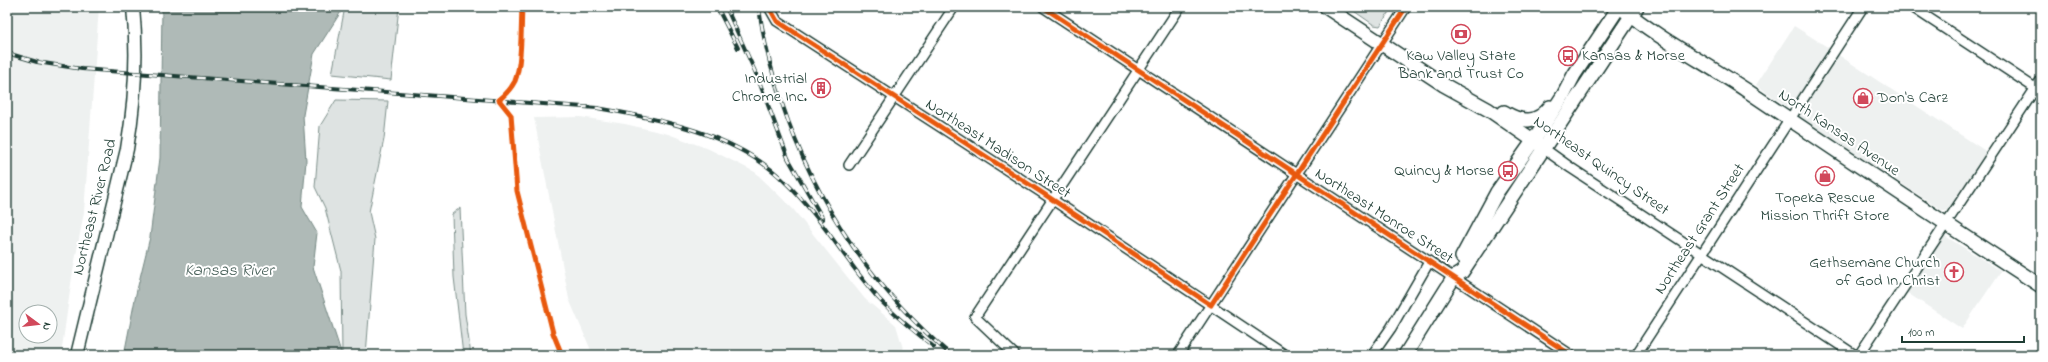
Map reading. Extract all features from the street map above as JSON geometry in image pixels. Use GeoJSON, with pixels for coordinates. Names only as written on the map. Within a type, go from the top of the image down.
{"type":"FeatureCollection","features":[{"type":"Feature","properties":{"kind":"main road","name":"Northeast Quincy Street"},"geometry":{"type":"LineString","coordinates":[[1326,7],[1459,94],[1489,110],[1538,144]]}},
{"type":"Feature","properties":{"kind":"main road","name":"North Kansas Avenue"},"geometry":{"type":"LineString","coordinates":[[1620,7],[1634,11],[1673,45],[1747,91],[2041,286]]}},
{"type":"Feature","properties":{"kind":"main road"},"geometry":{"type":"LineString","coordinates":[[1459,94],[1483,99],[1512,117],[1532,120],[1538,118],[1547,110],[1574,75],[1620,7]]}},
{"type":"Feature","properties":{"kind":"main road"},"geometry":{"type":"LineString","coordinates":[[1538,144],[1634,11]]}},
{"type":"Feature","properties":{"kind":"main road"},"geometry":{"type":"LineString","coordinates":[[1405,355],[1454,278],[1462,272],[1538,144],[1574,75]]}},
{"type":"Feature","properties":{"kind":"street","name":"Northeast River Road"},"geometry":{"type":"LineString","coordinates":[[76,355],[127,149],[136,66],[133,7]]}},
{"type":"Feature","properties":{"kind":"street"},"geometry":{"type":"LineString","coordinates":[[850,165],[954,7]]}},
{"type":"Feature","properties":{"kind":"street","name":"Northeast Monroe Street"},"geometry":{"type":"LineString","coordinates":[[1043,7],[1571,355]]}},
{"type":"Feature","properties":{"kind":"street"},"geometry":{"type":"LineString","coordinates":[[1015,355],[976,317],[1180,7]]}},
{"type":"Feature","properties":{"kind":"street"},"geometry":{"type":"LineString","coordinates":[[1178,355],[1406,7]]}},
{"type":"Feature","properties":{"kind":"street","name":"Northeast Grant Street"},"geometry":{"type":"LineString","coordinates":[[1636,355],[1863,7]]}},
{"type":"Feature","properties":{"kind":"street"},"geometry":{"type":"LineString","coordinates":[[1912,7],[2038,90]]}},
{"type":"Feature","properties":{"kind":"street","name":"Northeast Madison Street"},"geometry":{"type":"LineString","coordinates":[[771,11],[777,21],[1052,200],[1285,355]]}},
{"type":"Feature","properties":{"kind":"street"},"geometry":{"type":"LineString","coordinates":[[1859,355],[1946,224],[2038,90],[2041,80]]}},
{"type":"Feature","properties":{"kind":"street","name":"Northeast Quincy Street"},"geometry":{"type":"LineString","coordinates":[[1538,144],[1702,255],[1855,355]]}},
{"type":"Feature","properties":{"kind":"street"},"geometry":{"type":"LineString","coordinates":[[1372,355],[1391,328],[1430,262]]}},
{"type":"Feature","properties":{"kind":"shaded area"},"geometry":{"type":"Polygon","coordinates":[[[7,7],[99,7],[84,212],[72,277],[61,355],[7,355],[7,7]]]}},
{"type":"Feature","properties":{"kind":"shaded area"},"geometry":{"type":"Polygon","coordinates":[[[345,7],[399,7],[391,80],[332,74],[345,7]]]}},
{"type":"Feature","properties":{"kind":"shaded area"},"geometry":{"type":"Polygon","coordinates":[[[1348,7],[1392,7],[1380,26],[1374,25],[1348,7]]]}},
{"type":"Feature","properties":{"kind":"shaded area"},"geometry":{"type":"Polygon","coordinates":[[[1794,26],[1829,48],[1792,105],[1788,107],[1756,85],[1794,26]]]}},
{"type":"Feature","properties":{"kind":"shaded area"},"geometry":{"type":"Polygon","coordinates":[[[1837,54],[1987,152],[1949,211],[1942,210],[1800,117],[1799,113],[1837,54]]]}},
{"type":"Feature","properties":{"kind":"shaded area"},"geometry":{"type":"Polygon","coordinates":[[[336,100],[388,101],[384,139],[369,212],[375,239],[366,355],[342,355],[341,271],[325,208],[315,187],[320,126],[336,100]]]}},
{"type":"Feature","properties":{"kind":"shaded area"},"geometry":{"type":"Polygon","coordinates":[[[580,117],[625,124],[668,134],[709,149],[755,172],[793,209],[865,299],[896,325],[905,355],[593,355],[569,299],[534,118],[580,117]]]}},
{"type":"Feature","properties":{"kind":"shaded area"},"geometry":{"type":"Polygon","coordinates":[[[460,208],[465,314],[471,355],[463,355],[454,277],[452,214],[460,208]]]}},
{"type":"Feature","properties":{"kind":"shaded area"},"geometry":{"type":"Polygon","coordinates":[[[1945,236],[2001,271],[1962,329],[1906,292],[1942,237],[1945,236]]]}},
{"type":"Feature","properties":{"kind":"water","name":"Kansas River"},"geometry":{"type":"Polygon","coordinates":[[[162,7],[344,7],[314,54],[303,115],[306,161],[302,207],[317,233],[313,267],[342,355],[124,355],[136,294],[150,237],[160,158],[162,7]]]}},
{"type":"Feature","properties":{"kind":"railway"},"geometry":{"type":"LineString","coordinates":[[717,7],[738,48]]}},
{"type":"Feature","properties":{"kind":"railway"},"geometry":{"type":"LineString","coordinates":[[726,7],[757,76],[788,158],[823,219]]}},
{"type":"Feature","properties":{"kind":"railway"},"geometry":{"type":"LineString","coordinates":[[759,7],[770,63],[788,121],[822,196],[866,265],[892,297],[920,327],[951,355]]}},
{"type":"Feature","properties":{"kind":"railway"},"geometry":{"type":"LineString","coordinates":[[7,53],[37,62],[82,69],[597,108],[646,117],[696,131],[721,140],[744,151],[765,165],[784,181],[810,209],[855,270],[879,299],[934,347]]}},
{"type":"Feature","properties":{"kind":"cycle path"},"geometry":{"type":"LineString","coordinates":[[522,7],[519,65],[512,87],[499,100],[511,115],[517,191],[553,333],[562,355]]}},
{"type":"Feature","properties":{"kind":"cycle path"},"geometry":{"type":"LineString","coordinates":[[769,7],[777,21],[1044,194],[1211,305],[1406,7]]}},
{"type":"Feature","properties":{"kind":"cycle path"},"geometry":{"type":"LineString","coordinates":[[1043,7],[1571,355]]}},
{"type":"Feature","properties":{"kind":"place","name":"Kaw Valley State Bank and Trust Co"},"geometry":{"type":"Point","coordinates":[1461,34]}},
{"type":"Feature","properties":{"kind":"place","name":"Kansas & Morse"},"geometry":{"type":"Point","coordinates":[1568,56]}},
{"type":"Feature","properties":{"kind":"place","name":"Industrial Chrome Inc."},"geometry":{"type":"Point","coordinates":[821,88]}},
{"type":"Feature","properties":{"kind":"place","name":"Don's Carz"},"geometry":{"type":"Point","coordinates":[1863,98]}},
{"type":"Feature","properties":{"kind":"place","name":"Quincy & Morse"},"geometry":{"type":"Point","coordinates":[1508,171]}},
{"type":"Feature","properties":{"kind":"place","name":"Topeka Rescue Mission Thrift Store"},"geometry":{"type":"Point","coordinates":[1825,176]}},
{"type":"Feature","properties":{"kind":"place","name":"Gethsemane Church of God In Christ"},"geometry":{"type":"Point","coordinates":[1954,272]}}]}
